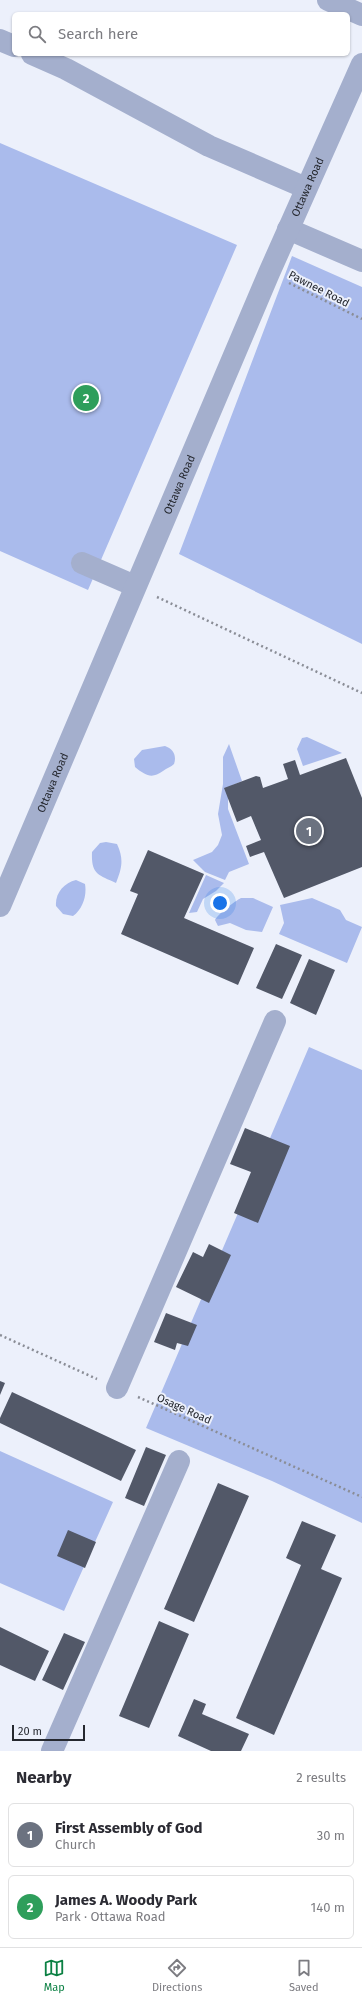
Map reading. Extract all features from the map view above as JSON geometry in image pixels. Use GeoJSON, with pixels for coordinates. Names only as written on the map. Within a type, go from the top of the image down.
{"type":"FeatureCollection","features":[{"type":"Feature","properties":{"kind":"street"},"geometry":{"type":"LineString","coordinates":[[328,0],[362,15]]}},
{"type":"Feature","properties":{"kind":"street"},"geometry":{"type":"LineString","coordinates":[[0,40],[12,45]]}},
{"type":"Feature","properties":{"kind":"street"},"geometry":{"type":"LineString","coordinates":[[37,56],[66,69],[209,146],[306,188]]}},
{"type":"Feature","properties":{"kind":"street","name":"Ottawa Road"},"geometry":{"type":"LineString","coordinates":[[0,906],[288,229],[306,188],[356,94],[362,64]]}},
{"type":"Feature","properties":{"kind":"street"},"geometry":{"type":"LineString","coordinates":[[288,229],[362,261]]}},
{"type":"Feature","properties":{"kind":"street"},"geometry":{"type":"LineString","coordinates":[[82,563],[135,586]]}},
{"type":"Feature","properties":{"kind":"street"},"geometry":{"type":"LineString","coordinates":[[117,1388],[275,1021]]}},
{"type":"Feature","properties":{"kind":"street"},"geometry":{"type":"LineString","coordinates":[[52,1751],[179,1461]]}},
{"type":"Feature","properties":{"kind":"path","name":"Pawnee Road"},"geometry":{"type":"LineString","coordinates":[[269,273],[362,319]]}},
{"type":"Feature","properties":{"kind":"path"},"geometry":{"type":"LineString","coordinates":[[135,586],[362,692]]}},
{"type":"Feature","properties":{"kind":"path","name":"Osage Road"},"geometry":{"type":"LineString","coordinates":[[0,1336],[362,1497]]}},
{"type":"Feature","properties":{"kind":"shaded area"},"geometry":{"type":"Polygon","coordinates":[[[0,143],[237,245],[88,590],[0,551],[0,143]]]}},
{"type":"Feature","properties":{"kind":"shaded area"},"geometry":{"type":"Polygon","coordinates":[[[292,256],[362,287],[362,644],[179,554],[292,256]]]}},
{"type":"Feature","properties":{"kind":"shaded area"},"geometry":{"type":"Polygon","coordinates":[[[307,737],[342,753],[303,766],[297,749],[302,738],[307,737]]]}},
{"type":"Feature","properties":{"kind":"shaded area"},"geometry":{"type":"Polygon","coordinates":[[[229,744],[242,781],[233,785],[228,796],[228,809],[249,864],[229,872],[225,880],[205,872],[193,860],[212,852],[218,845],[222,835],[218,814],[223,784],[223,757],[229,744]]]}},
{"type":"Feature","properties":{"kind":"shaded area"},"geometry":{"type":"Polygon","coordinates":[[[165,746],[175,755],[175,761],[172,766],[152,776],[142,773],[135,767],[134,759],[142,750],[165,746]]]}},
{"type":"Feature","properties":{"kind":"shaded area"},"geometry":{"type":"Polygon","coordinates":[[[106,842],[117,844],[121,854],[121,868],[116,883],[97,873],[93,865],[92,852],[100,843],[106,842]]]}},
{"type":"Feature","properties":{"kind":"shaded area"},"geometry":{"type":"Polygon","coordinates":[[[206,875],[224,883],[216,891],[203,899],[197,912],[189,913],[206,875]]]}},
{"type":"Feature","properties":{"kind":"shaded area"},"geometry":{"type":"Polygon","coordinates":[[[76,880],[85,884],[84,902],[73,916],[63,914],[56,906],[57,897],[64,886],[76,880]]]}},
{"type":"Feature","properties":{"kind":"shaded area"},"geometry":{"type":"Polygon","coordinates":[[[241,898],[253,898],[273,907],[262,932],[246,930],[230,923],[218,926],[215,920],[217,917],[241,898]]]}},
{"type":"Feature","properties":{"kind":"shaded area"},"geometry":{"type":"Polygon","coordinates":[[[312,898],[340,910],[346,920],[362,927],[347,963],[279,934],[284,923],[280,905],[312,898]]]}},
{"type":"Feature","properties":{"kind":"shaded area"},"geometry":{"type":"Polygon","coordinates":[[[309,1047],[362,1070],[362,1523],[272,1481],[146,1428],[309,1047]]]}},
{"type":"Feature","properties":{"kind":"shaded area"},"geometry":{"type":"Polygon","coordinates":[[[0,1451],[113,1502],[64,1611],[0,1583],[0,1451]]]}},
{"type":"Feature","properties":{"kind":"building"},"geometry":{"type":"Polygon","coordinates":[[[346,758],[362,798],[362,867],[284,898],[264,852],[250,857],[246,846],[261,840],[251,816],[237,822],[224,788],[256,776],[260,777],[263,788],[288,779],[283,764],[295,760],[300,775],[346,758]]]}},
{"type":"Feature","properties":{"kind":"building"},"geometry":{"type":"Polygon","coordinates":[[[148,850],[204,874],[184,918],[254,948],[238,985],[121,934],[138,894],[130,891],[148,850]]]}},
{"type":"Feature","properties":{"kind":"building"},"geometry":{"type":"Polygon","coordinates":[[[276,944],[302,955],[282,999],[256,988],[276,944]]]}},
{"type":"Feature","properties":{"kind":"building"},"geometry":{"type":"Polygon","coordinates":[[[309,959],[335,970],[316,1015],[290,1003],[309,959]]]}},
{"type":"Feature","properties":{"kind":"building"},"geometry":{"type":"Polygon","coordinates":[[[245,1128],[290,1146],[258,1223],[234,1213],[251,1172],[230,1164],[245,1128]]]}},
{"type":"Feature","properties":{"kind":"building"},"geometry":{"type":"Polygon","coordinates":[[[209,1244],[231,1255],[209,1303],[176,1287],[193,1252],[203,1257],[209,1244]]]}},
{"type":"Feature","properties":{"kind":"building"},"geometry":{"type":"Polygon","coordinates":[[[166,1313],[197,1325],[188,1346],[177,1343],[175,1350],[154,1342],[166,1313]]]}},
{"type":"Feature","properties":{"kind":"building"},"geometry":{"type":"Polygon","coordinates":[[[0,1381],[5,1383],[0,1395],[0,1381]]]}},
{"type":"Feature","properties":{"kind":"building"},"geometry":{"type":"Polygon","coordinates":[[[12,1392],[136,1450],[121,1481],[0,1423],[0,1418],[12,1392]]]}},
{"type":"Feature","properties":{"kind":"building"},"geometry":{"type":"Polygon","coordinates":[[[146,1447],[166,1455],[144,1506],[125,1498],[146,1447]]]}},
{"type":"Feature","properties":{"kind":"building"},"geometry":{"type":"Polygon","coordinates":[[[218,1483],[249,1496],[194,1622],[164,1609],[218,1483]]]}},
{"type":"Feature","properties":{"kind":"building"},"geometry":{"type":"Polygon","coordinates":[[[302,1521],[336,1535],[321,1569],[342,1578],[274,1735],[236,1718],[301,1565],[286,1558],[302,1521]]]}},
{"type":"Feature","properties":{"kind":"building"},"geometry":{"type":"Polygon","coordinates":[[[68,1530],[96,1542],[85,1568],[57,1556],[68,1530]]]}},
{"type":"Feature","properties":{"kind":"building"},"geometry":{"type":"Polygon","coordinates":[[[159,1621],[189,1634],[149,1728],[119,1716],[159,1621]]]}},
{"type":"Feature","properties":{"kind":"building"},"geometry":{"type":"Polygon","coordinates":[[[0,1627],[49,1651],[35,1681],[0,1665],[0,1627]]]}},
{"type":"Feature","properties":{"kind":"building"},"geometry":{"type":"Polygon","coordinates":[[[64,1633],[85,1642],[63,1690],[42,1680],[64,1633]]]}},
{"type":"Feature","properties":{"kind":"building"},"geometry":{"type":"Polygon","coordinates":[[[194,1699],[206,1704],[202,1714],[249,1734],[241,1751],[211,1751],[178,1736],[194,1699]]]}},
{"type":"Feature","properties":{"kind":"place","name":"James A. Woody Park"},"geometry":{"type":"Point","coordinates":[86,398]}},
{"type":"Feature","properties":{"kind":"place","name":"First Assembly of God"},"geometry":{"type":"Point","coordinates":[309,831]}}]}
